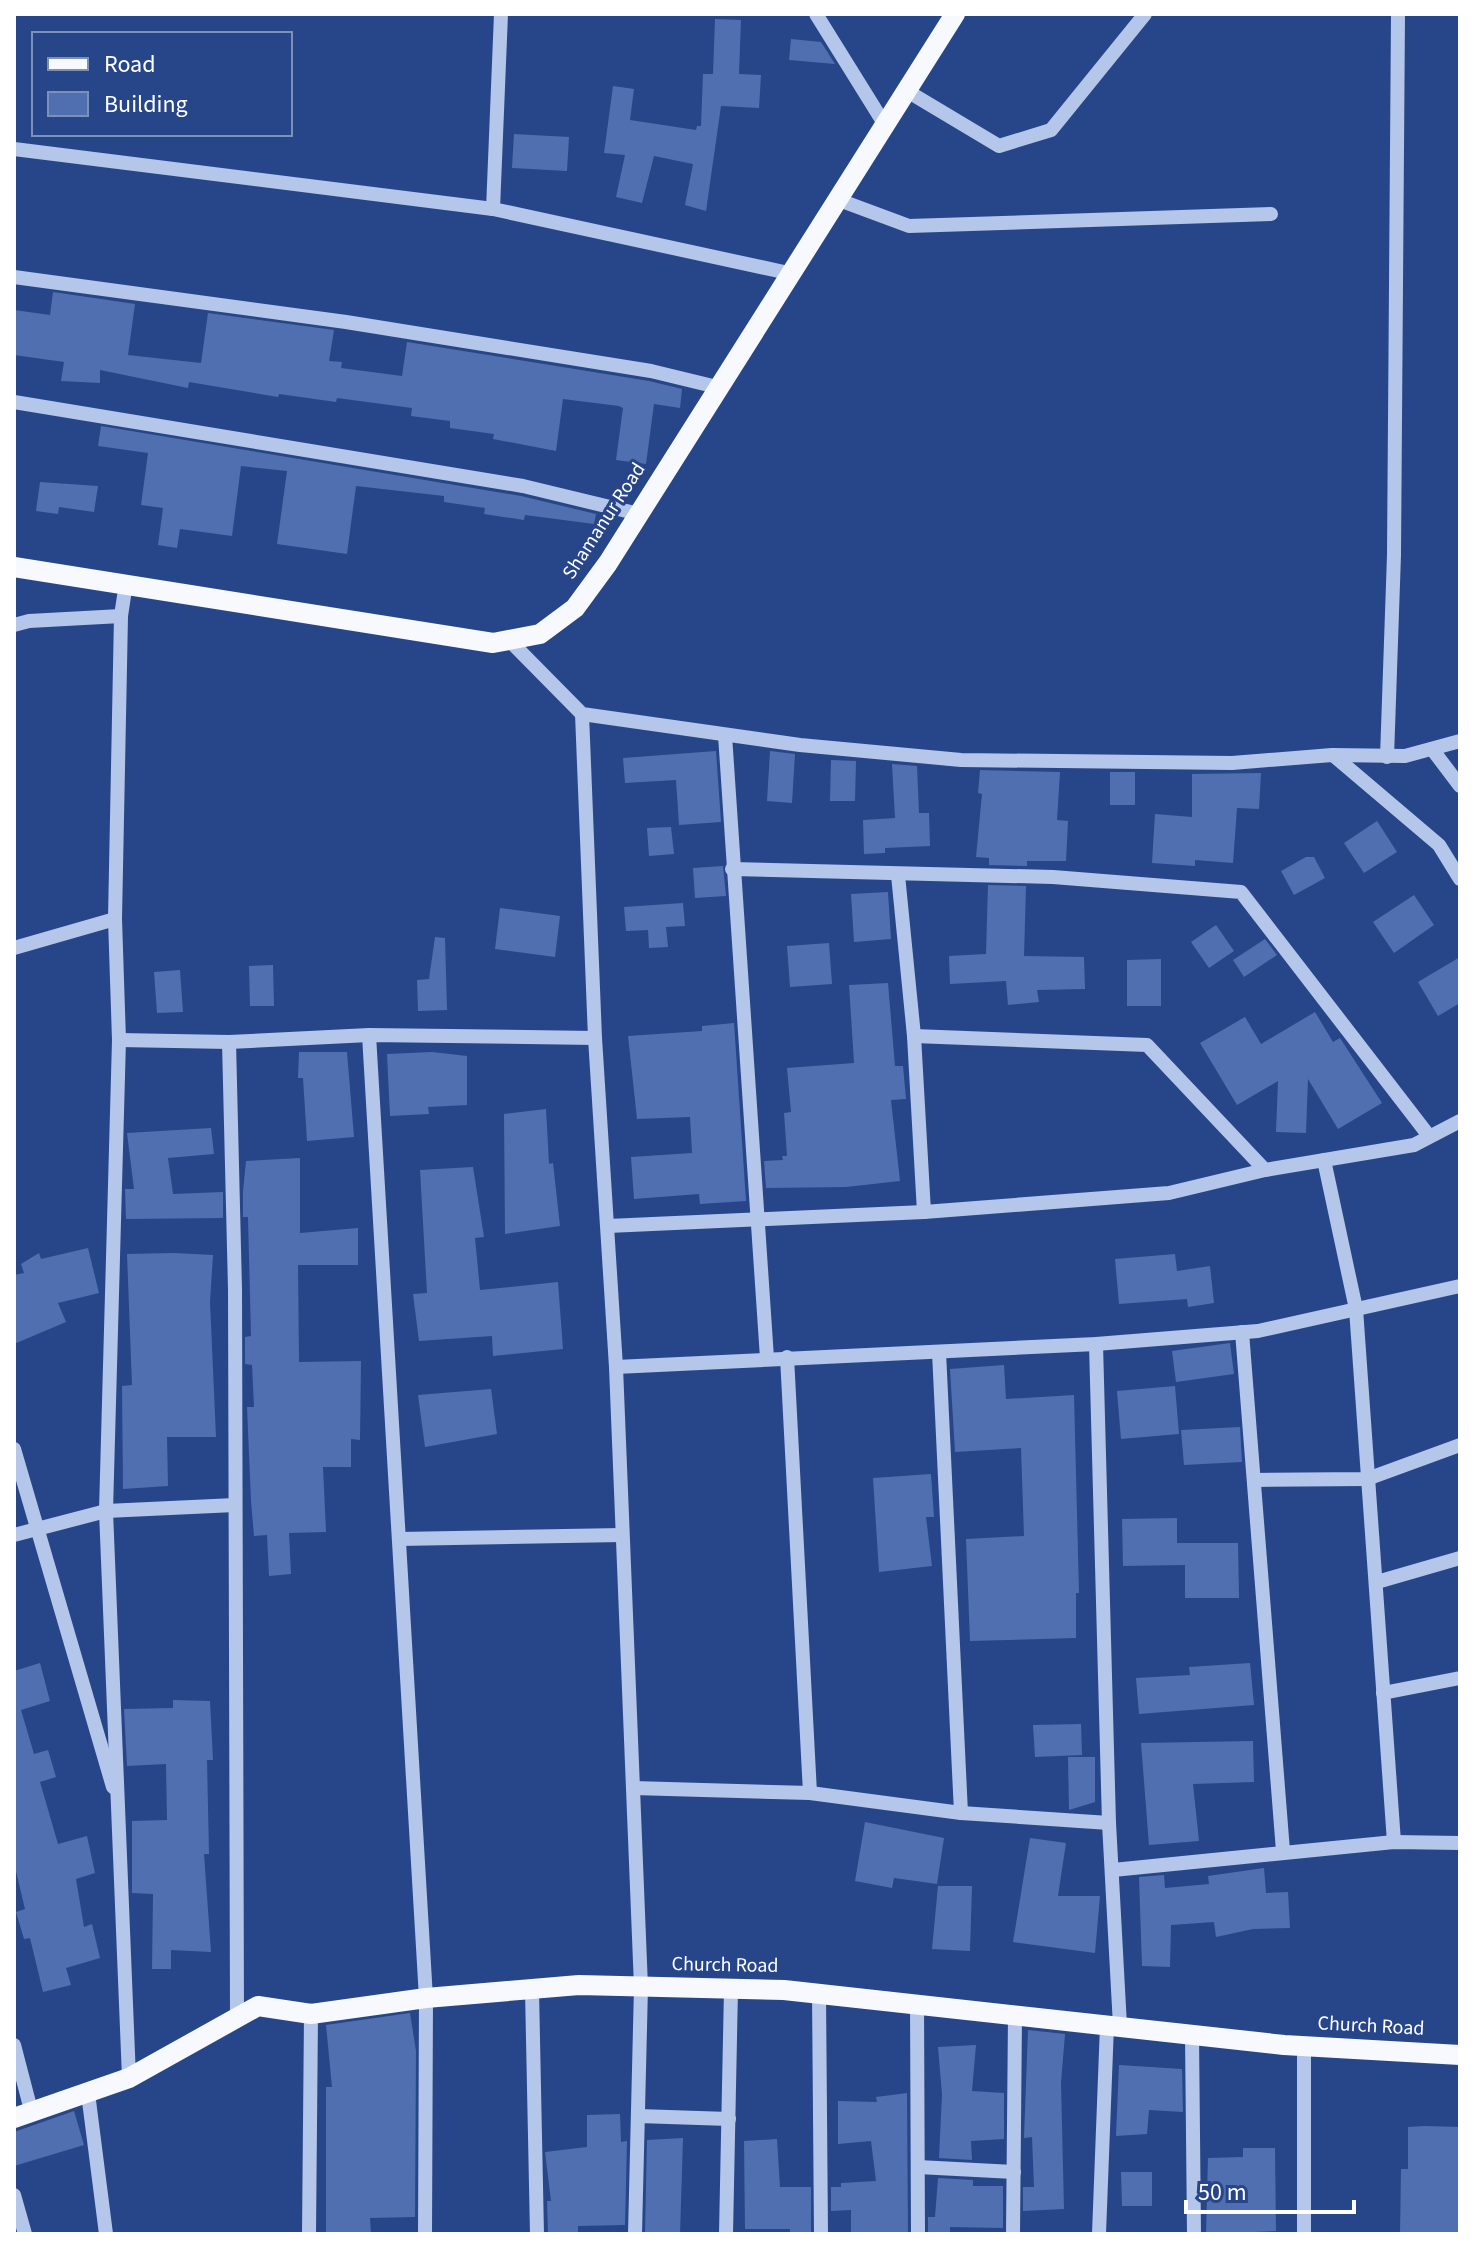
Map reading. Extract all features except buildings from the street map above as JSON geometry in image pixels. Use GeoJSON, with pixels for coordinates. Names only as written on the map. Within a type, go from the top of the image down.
{"type":"FeatureCollection","features":[{"type":"Feature","properties":{"kind":"main road","name":"Shamanur Road"},"geometry":{"type":"LineString","coordinates":[[14,567],[450,638],[493,643],[540,634],[575,608],[639,514],[955,14]]}},
{"type":"Feature","properties":{"kind":"main road","name":"Church Road"},"geometry":{"type":"LineString","coordinates":[[23,2116],[129,2078],[258,2006],[311,2014],[426,1998],[579,1985],[819,1994],[1304,2046],[1460,2055]]}},
{"type":"Feature","properties":{"kind":"street"},"geometry":{"type":"LineString","coordinates":[[493,209],[501,14]]}},
{"type":"Feature","properties":{"kind":"street"},"geometry":{"type":"LineString","coordinates":[[802,14],[816,14],[885,125]]}},
{"type":"Feature","properties":{"kind":"street"},"geometry":{"type":"LineString","coordinates":[[907,91],[999,146],[1051,130],[1145,14]]}},
{"type":"Feature","properties":{"kind":"street"},"geometry":{"type":"LineString","coordinates":[[1387,757],[1394,555],[1398,14]]}},
{"type":"Feature","properties":{"kind":"street"},"geometry":{"type":"LineString","coordinates":[[14,149],[493,209],[793,274]]}},
{"type":"Feature","properties":{"kind":"street"},"geometry":{"type":"LineString","coordinates":[[839,200],[909,226],[1271,214]]}},
{"type":"Feature","properties":{"kind":"street"},"geometry":{"type":"LineString","coordinates":[[14,277],[346,322],[651,371],[717,387]]}},
{"type":"Feature","properties":{"kind":"street"},"geometry":{"type":"LineString","coordinates":[[14,402],[523,486],[639,514]]}},
{"type":"Feature","properties":{"kind":"street"},"geometry":{"type":"LineString","coordinates":[[126,583],[121,616],[115,919],[119,1040],[106,1511],[129,2078]]}},
{"type":"Feature","properties":{"kind":"street"},"geometry":{"type":"LineString","coordinates":[[14,625],[121,616]]}},
{"type":"Feature","properties":{"kind":"street"},"geometry":{"type":"LineString","coordinates":[[509,640],[582,714],[725,735],[961,760],[1232,763],[1332,755],[1387,757],[1460,741]]}},
{"type":"Feature","properties":{"kind":"street"},"geometry":{"type":"LineString","coordinates":[[582,714],[595,1038],[616,1367],[641,1987],[635,2234]]}},
{"type":"Feature","properties":{"kind":"street"},"geometry":{"type":"LineString","coordinates":[[725,735],[767,1358]]}},
{"type":"Feature","properties":{"kind":"street"},"geometry":{"type":"LineString","coordinates":[[1432,749],[1460,786]]}},
{"type":"Feature","properties":{"kind":"street"},"geometry":{"type":"LineString","coordinates":[[1332,755],[1439,845],[1460,879]]}},
{"type":"Feature","properties":{"kind":"street"},"geometry":{"type":"LineString","coordinates":[[732,869],[1053,877],[1241,892],[1429,1136]]}},
{"type":"Feature","properties":{"kind":"street"},"geometry":{"type":"LineString","coordinates":[[898,875],[914,1036],[924,1212]]}},
{"type":"Feature","properties":{"kind":"street"},"geometry":{"type":"LineString","coordinates":[[14,948],[115,919]]}},
{"type":"Feature","properties":{"kind":"street"},"geometry":{"type":"LineString","coordinates":[[119,1040],[229,1042],[369,1035],[595,1038]]}},
{"type":"Feature","properties":{"kind":"street"},"geometry":{"type":"LineString","coordinates":[[369,1035],[426,1998],[425,2234]]}},
{"type":"Feature","properties":{"kind":"street"},"geometry":{"type":"LineString","coordinates":[[914,1036],[1147,1045],[1265,1170]]}},
{"type":"Feature","properties":{"kind":"street"},"geometry":{"type":"LineString","coordinates":[[229,1042],[235,1289],[237,2015]]}},
{"type":"Feature","properties":{"kind":"street"},"geometry":{"type":"LineString","coordinates":[[608,1226],[924,1212],[1169,1193],[1265,1170],[1414,1145],[1460,1121]]}},
{"type":"Feature","properties":{"kind":"street"},"geometry":{"type":"LineString","coordinates":[[1324,1160],[1356,1309],[1394,1842]]}},
{"type":"Feature","properties":{"kind":"street"},"geometry":{"type":"LineString","coordinates":[[616,1367],[1096,1344],[1242,1332],[1460,1286]]}},
{"type":"Feature","properties":{"kind":"street"},"geometry":{"type":"LineString","coordinates":[[1242,1332],[1283,1851]]}},
{"type":"Feature","properties":{"kind":"street"},"geometry":{"type":"LineString","coordinates":[[1096,1344],[1109,1823],[1113,1870],[1114,2026],[1099,2234]]}},
{"type":"Feature","properties":{"kind":"street"},"geometry":{"type":"LineString","coordinates":[[939,1352],[961,1813]]}},
{"type":"Feature","properties":{"kind":"street"},"geometry":{"type":"LineString","coordinates":[[787,1357],[810,1793]]}},
{"type":"Feature","properties":{"kind":"street"},"geometry":{"type":"LineString","coordinates":[[1254,1480],[1367,1479],[1460,1445]]}},
{"type":"Feature","properties":{"kind":"street"},"geometry":{"type":"LineString","coordinates":[[14,1449],[119,1808]]}},
{"type":"Feature","properties":{"kind":"street"},"geometry":{"type":"LineString","coordinates":[[14,1535],[106,1511],[235,1505]]}},
{"type":"Feature","properties":{"kind":"street"},"geometry":{"type":"LineString","coordinates":[[399,1539],[622,1535]]}},
{"type":"Feature","properties":{"kind":"street"},"geometry":{"type":"LineString","coordinates":[[1377,1582],[1460,1558]]}},
{"type":"Feature","properties":{"kind":"street"},"geometry":{"type":"LineString","coordinates":[[1383,1693],[1460,1678]]}},
{"type":"Feature","properties":{"kind":"street"},"geometry":{"type":"LineString","coordinates":[[633,1788],[810,1793],[961,1813],[1109,1823]]}},
{"type":"Feature","properties":{"kind":"street"},"geometry":{"type":"LineString","coordinates":[[1113,1870],[1394,1842],[1460,1843]]}},
{"type":"Feature","properties":{"kind":"street"},"geometry":{"type":"LineString","coordinates":[[726,2234],[731,1989]]}},
{"type":"Feature","properties":{"kind":"street"},"geometry":{"type":"LineString","coordinates":[[532,1990],[537,2234]]}},
{"type":"Feature","properties":{"kind":"street"},"geometry":{"type":"LineString","coordinates":[[819,1994],[821,2234]]}},
{"type":"Feature","properties":{"kind":"street"},"geometry":{"type":"LineString","coordinates":[[917,2004],[918,2234]]}},
{"type":"Feature","properties":{"kind":"street"},"geometry":{"type":"LineString","coordinates":[[309,2234],[311,2014]]}},
{"type":"Feature","properties":{"kind":"street"},"geometry":{"type":"LineString","coordinates":[[1013,2234],[1015,2015]]}},
{"type":"Feature","properties":{"kind":"street"},"geometry":{"type":"LineString","coordinates":[[1192,2035],[1194,2234]]}},
{"type":"Feature","properties":{"kind":"street"},"geometry":{"type":"LineString","coordinates":[[14,2045],[23,2116]]}},
{"type":"Feature","properties":{"kind":"street"},"geometry":{"type":"LineString","coordinates":[[1304,2046],[1304,2234]]}},
{"type":"Feature","properties":{"kind":"street"},"geometry":{"type":"LineString","coordinates":[[88,2093],[106,2234]]}},
{"type":"Feature","properties":{"kind":"street"},"geometry":{"type":"LineString","coordinates":[[638,2116],[729,2119]]}},
{"type":"Feature","properties":{"kind":"street"},"geometry":{"type":"LineString","coordinates":[[918,2167],[1014,2172]]}},
{"type":"Feature","properties":{"kind":"street"},"geometry":{"type":"LineString","coordinates":[[14,2195],[25,2234]]}}]}
